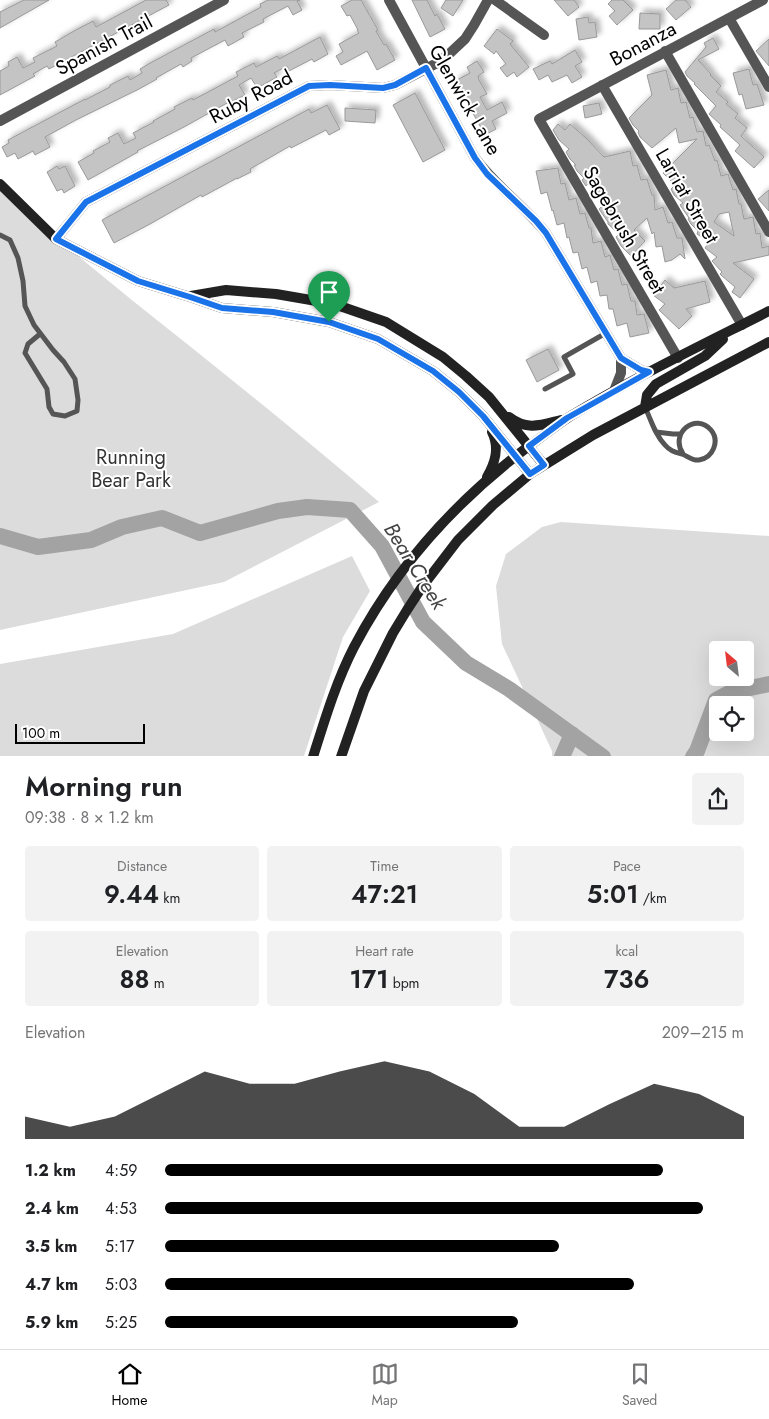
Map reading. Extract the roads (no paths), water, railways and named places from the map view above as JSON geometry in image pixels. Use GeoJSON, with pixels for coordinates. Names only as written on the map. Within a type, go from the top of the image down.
{"type":"FeatureCollection","features":[{"type":"Feature","properties":{"kind":"main road"},"geometry":{"type":"LineString","coordinates":[[0,184],[56,239],[138,281],[222,308],[273,312],[329,322],[378,339],[433,371],[459,392],[483,416],[530,474]]}},
{"type":"Feature","properties":{"kind":"main road"},"geometry":{"type":"LineString","coordinates":[[190,297],[226,290],[276,294],[334,304],[386,322],[442,357],[472,381],[489,397],[544,465]]}},
{"type":"Feature","properties":{"kind":"main road"},"geometry":{"type":"LineString","coordinates":[[313,756],[338,682],[354,647],[381,601],[409,561],[442,522],[516,456],[567,418],[649,372],[769,311]]}},
{"type":"Feature","properties":{"kind":"main road"},"geometry":{"type":"LineString","coordinates":[[645,407],[647,395],[656,384],[705,356],[730,331]]}},
{"type":"Feature","properties":{"kind":"main road"},"geometry":{"type":"LineString","coordinates":[[341,756],[364,691],[393,633],[422,587],[458,540],[493,505],[530,474],[593,435],[769,342]]}},
{"type":"Feature","properties":{"kind":"main road"},"geometry":{"type":"LineString","coordinates":[[497,408],[517,423],[529,426],[539,426],[567,418]]}},
{"type":"Feature","properties":{"kind":"main road"},"geometry":{"type":"LineString","coordinates":[[483,416],[494,435],[496,444],[494,465],[485,482]]}},
{"type":"Feature","properties":{"kind":"street","name":"Spanish Trail"},"geometry":{"type":"LineString","coordinates":[[0,121],[224,0]]}},
{"type":"Feature","properties":{"kind":"street","name":"Glenwick Lane"},"geometry":{"type":"LineString","coordinates":[[389,0],[475,158],[487,174],[546,233],[621,358],[641,370],[649,372]]}},
{"type":"Feature","properties":{"kind":"street","name":"Ruby Road"},"geometry":{"type":"LineString","coordinates":[[56,239],[86,202],[309,86],[330,85],[383,88],[395,85],[426,68],[449,54],[464,39],[488,0]]}},
{"type":"Feature","properties":{"kind":"street"},"geometry":{"type":"LineString","coordinates":[[495,0],[544,35]]}},
{"type":"Feature","properties":{"kind":"street","name":"Bonanza"},"geometry":{"type":"LineString","coordinates":[[540,119],[763,0]]}},
{"type":"Feature","properties":{"kind":"street"},"geometry":{"type":"LineString","coordinates":[[729,18],[769,87]]}},
{"type":"Feature","properties":{"kind":"street"},"geometry":{"type":"LineString","coordinates":[[665,52],[769,232]]}},
{"type":"Feature","properties":{"kind":"street","name":"Larriat Street"},"geometry":{"type":"LineString","coordinates":[[602,85],[742,325]]}},
{"type":"Feature","properties":{"kind":"street","name":"Sagebrush Street"},"geometry":{"type":"LineString","coordinates":[[540,119],[678,358]]}},
{"type":"Feature","properties":{"kind":"street"},"geometry":{"type":"LineString","coordinates":[[614,391],[621,373],[621,358]]}},
{"type":"Feature","properties":{"kind":"lane"},"geometry":{"type":"LineString","coordinates":[[0,235],[10,240],[18,258],[23,281],[25,306],[34,325],[64,362],[75,379],[78,400],[76,411],[66,416],[53,414],[47,389],[25,353],[28,344],[40,334]]}},
{"type":"Feature","properties":{"kind":"lane"},"geometry":{"type":"LineString","coordinates":[[545,389],[573,374],[564,357],[606,334]]}},
{"type":"Feature","properties":{"kind":"lane"},"geometry":{"type":"LineString","coordinates":[[645,407],[660,440],[675,453],[683,454]]}},
{"type":"Feature","properties":{"kind":"lane"},"geometry":{"type":"LineString","coordinates":[[698,423],[710,428],[715,440],[713,451],[699,460],[693,460],[683,454],[679,444],[680,434],[685,428],[691,424],[698,423]]}},
{"type":"Feature","properties":{"kind":"lane"},"geometry":{"type":"LineString","coordinates":[[656,432],[680,434]]}},
{"type":"Feature","properties":{"kind":"waterway","name":"Bear Creek"},"geometry":{"type":"LineString","coordinates":[[0,536],[38,547],[91,540],[122,527],[162,518],[200,533],[278,511],[307,507],[350,510],[382,546],[423,622],[466,663],[509,689],[602,756]]}},
{"type":"Feature","properties":{"kind":"waterway"},"geometry":{"type":"LineString","coordinates":[[694,756],[716,700],[731,692],[769,684]]}},
{"type":"Feature","properties":{"kind":"waterway","name":"Bear Creek"},"geometry":{"type":"LineString","coordinates":[[562,756],[572,734]]}},
{"type":"Feature","properties":{"kind":"park label","name":"Running Bear Park"},"geometry":{"type":"Point","coordinates":[131,468]}}]}
